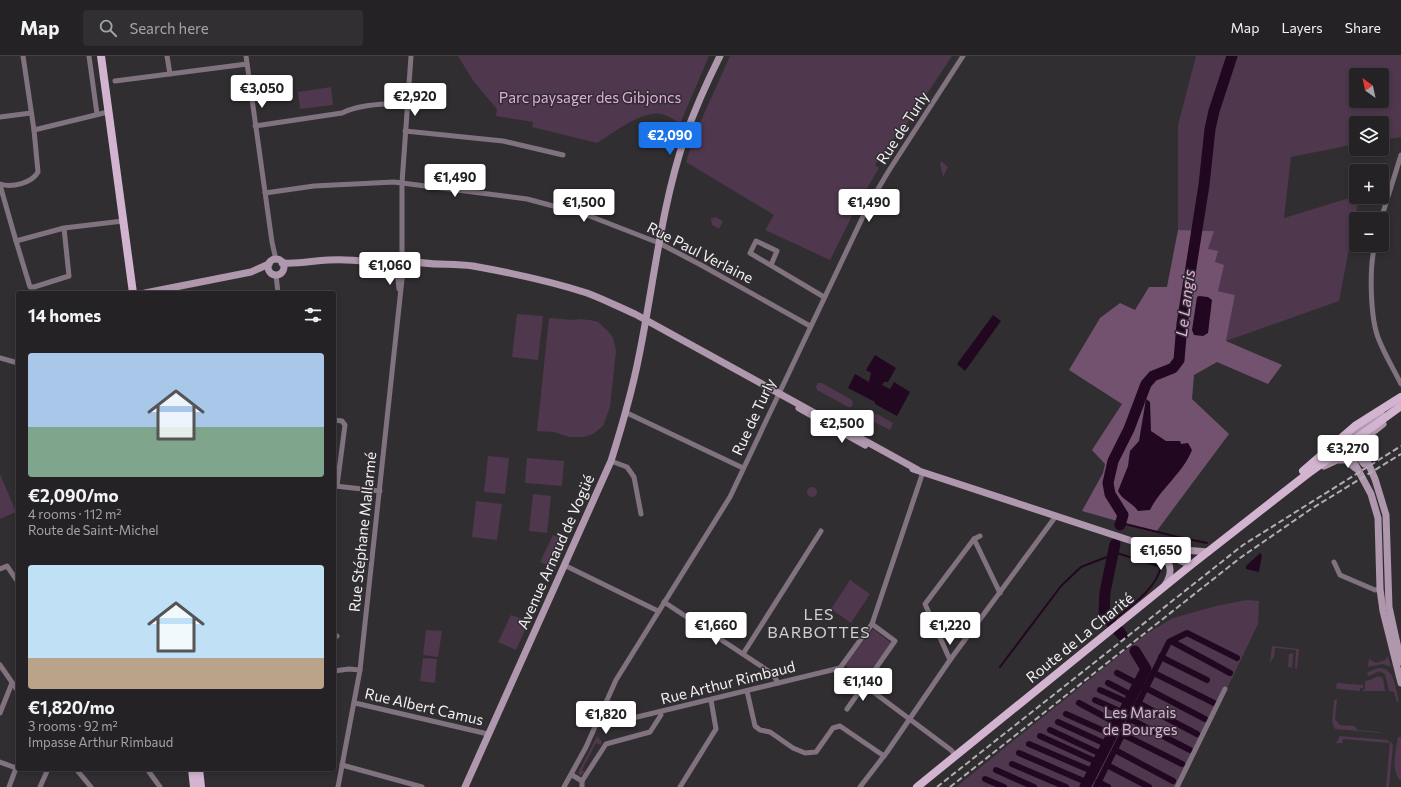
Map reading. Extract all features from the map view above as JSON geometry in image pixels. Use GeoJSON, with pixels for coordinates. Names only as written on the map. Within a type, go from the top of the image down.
{"type":"FeatureCollection","features":[{"type":"Feature","properties":{"kind":"main road"},"geometry":{"type":"LineString","coordinates":[[96,56],[103,113],[133,291]]}},
{"type":"Feature","properties":{"kind":"main road"},"geometry":{"type":"LineString","coordinates":[[101,56],[103,113]]}},
{"type":"Feature","properties":{"kind":"main road","name":"Avenue Arnaud de Vogüé"},"geometry":{"type":"LineString","coordinates":[[465,787],[611,461],[627,413],[659,243],[685,137],[702,94],[720,56]]}},
{"type":"Feature","properties":{"kind":"main road"},"geometry":{"type":"LineString","coordinates":[[120,221],[128,291]]}},
{"type":"Feature","properties":{"kind":"main road"},"geometry":{"type":"LineString","coordinates":[[251,272],[276,273],[300,264],[327,260],[376,262],[400,261],[458,264],[532,278],[588,294],[645,320],[921,471],[1113,534],[1191,565]]}},
{"type":"Feature","properties":{"kind":"main road"},"geometry":{"type":"LineString","coordinates":[[155,291],[251,272],[279,261],[300,264]]}},
{"type":"Feature","properties":{"kind":"main road"},"geometry":{"type":"LineString","coordinates":[[276,273],[279,261]]}},
{"type":"Feature","properties":{"kind":"main road"},"geometry":{"type":"LineString","coordinates":[[269,264],[276,273]]}},
{"type":"Feature","properties":{"kind":"main road","name":"Route de La Charité"},"geometry":{"type":"LineString","coordinates":[[1261,511],[1272,498],[1355,426],[1401,397]]}},
{"type":"Feature","properties":{"kind":"main road"},"geometry":{"type":"LineString","coordinates":[[1352,441],[1353,437],[1388,406]]}},
{"type":"Feature","properties":{"kind":"main road"},"geometry":{"type":"LineString","coordinates":[[1401,407],[1364,439],[1362,444],[1362,450],[1375,479],[1386,515],[1388,607],[1401,662]]}},
{"type":"Feature","properties":{"kind":"main road","name":"Route de La Charité"},"geometry":{"type":"LineString","coordinates":[[917,787],[1191,565],[1261,511],[1347,449],[1352,441],[1401,407]]}},
{"type":"Feature","properties":{"kind":"main road"},"geometry":{"type":"LineString","coordinates":[[1347,449],[1371,494],[1378,518],[1380,589],[1383,611],[1401,683]]}},
{"type":"Feature","properties":{"kind":"main road"},"geometry":{"type":"LineString","coordinates":[[1328,450],[1347,449],[1358,455],[1367,468],[1382,500]]}},
{"type":"Feature","properties":{"kind":"main road"},"geometry":{"type":"LineString","coordinates":[[1261,511],[1274,504],[1329,462],[1337,460],[1346,460],[1354,466],[1371,494]]}},
{"type":"Feature","properties":{"kind":"main road"},"geometry":{"type":"LineString","coordinates":[[1138,543],[1208,552]]}},
{"type":"Feature","properties":{"kind":"main road"},"geometry":{"type":"LineString","coordinates":[[1185,550],[1191,565]]}},
{"type":"Feature","properties":{"kind":"main road"},"geometry":{"type":"LineString","coordinates":[[1162,553],[1168,559],[1170,569],[1169,577],[1162,588]]}},
{"type":"Feature","properties":{"kind":"main road"},"geometry":{"type":"LineString","coordinates":[[192,771],[194,787]]}},
{"type":"Feature","properties":{"kind":"main road"},"geometry":{"type":"LineString","coordinates":[[199,771],[201,787]]}},
{"type":"Feature","properties":{"kind":"street"},"geometry":{"type":"LineString","coordinates":[[23,56],[38,167],[36,176],[31,180],[6,186],[0,185],[30,287],[34,288],[69,276],[64,228]]}},
{"type":"Feature","properties":{"kind":"street"},"geometry":{"type":"LineString","coordinates":[[34,130],[103,113],[89,56]]}},
{"type":"Feature","properties":{"kind":"street"},"geometry":{"type":"LineString","coordinates":[[167,56],[170,74]]}},
{"type":"Feature","properties":{"kind":"street"},"geometry":{"type":"LineString","coordinates":[[246,56],[272,242],[279,261]]}},
{"type":"Feature","properties":{"kind":"street","name":"Rue Stéphane Mallarmé"},"geometry":{"type":"LineString","coordinates":[[338,787],[360,670],[400,301],[402,183],[412,56]]}},
{"type":"Feature","properties":{"kind":"street","name":"Rue de Turly"},"geometry":{"type":"LineString","coordinates":[[564,787],[598,722],[616,680],[730,497],[868,206],[888,172],[963,56]]}},
{"type":"Feature","properties":{"kind":"street"},"geometry":{"type":"LineString","coordinates":[[115,81],[247,64]]}},
{"type":"Feature","properties":{"kind":"street"},"geometry":{"type":"LineString","coordinates":[[255,126],[342,113],[358,108],[408,102]]}},
{"type":"Feature","properties":{"kind":"street"},"geometry":{"type":"LineString","coordinates":[[0,117],[31,113]]}},
{"type":"Feature","properties":{"kind":"street"},"geometry":{"type":"LineString","coordinates":[[405,131],[503,141],[563,155]]}},
{"type":"Feature","properties":{"kind":"street"},"geometry":{"type":"LineString","coordinates":[[1383,212],[1401,155]]}},
{"type":"Feature","properties":{"kind":"street","name":"Rue Paul Verlaine"},"geometry":{"type":"LineString","coordinates":[[265,193],[314,186],[375,182],[402,183],[527,199],[587,215],[659,243],[701,264],[810,326]]}},
{"type":"Feature","properties":{"kind":"street"},"geometry":{"type":"LineString","coordinates":[[16,241],[64,228],[120,221]]}},
{"type":"Feature","properties":{"kind":"street"},"geometry":{"type":"LineString","coordinates":[[771,265],[777,251],[756,241],[750,253],[824,297]]}},
{"type":"Feature","properties":{"kind":"street"},"geometry":{"type":"LineString","coordinates":[[1374,252],[1372,279],[1374,322],[1378,340],[1401,384]]}},
{"type":"Feature","properties":{"kind":"street"},"geometry":{"type":"LineString","coordinates":[[276,273],[278,291]]}},
{"type":"Feature","properties":{"kind":"street"},"geometry":{"type":"LineString","coordinates":[[0,358],[16,362]]}},
{"type":"Feature","properties":{"kind":"street"},"geometry":{"type":"LineString","coordinates":[[627,413],[743,468]]}},
{"type":"Feature","properties":{"kind":"street"},"geometry":{"type":"LineString","coordinates":[[336,420],[342,421],[345,425],[336,486],[380,491]]}},
{"type":"Feature","properties":{"kind":"street"},"geometry":{"type":"LineString","coordinates":[[611,461],[626,467],[634,477],[635,492],[640,514]]}},
{"type":"Feature","properties":{"kind":"street"},"geometry":{"type":"LineString","coordinates":[[921,471],[872,624],[840,668],[952,750],[956,756]]}},
{"type":"Feature","properties":{"kind":"street"},"geometry":{"type":"LineString","coordinates":[[860,787],[884,756],[950,660],[1056,516]]}},
{"type":"Feature","properties":{"kind":"street"},"geometry":{"type":"LineString","coordinates":[[743,654],[821,531]]}},
{"type":"Feature","properties":{"kind":"street"},"geometry":{"type":"LineString","coordinates":[[950,660],[925,604],[974,539],[980,536]]}},
{"type":"Feature","properties":{"kind":"street"},"geometry":{"type":"LineString","coordinates":[[974,539],[1000,593]]}},
{"type":"Feature","properties":{"kind":"street"},"geometry":{"type":"LineString","coordinates":[[1334,562],[1340,575],[1375,590],[1380,589]]}},
{"type":"Feature","properties":{"kind":"street"},"geometry":{"type":"LineString","coordinates":[[564,565],[658,611]]}},
{"type":"Feature","properties":{"kind":"street"},"geometry":{"type":"LineString","coordinates":[[0,570],[7,566],[16,579]]}},
{"type":"Feature","properties":{"kind":"street"},"geometry":{"type":"LineString","coordinates":[[664,602],[773,674],[778,683]]}},
{"type":"Feature","properties":{"kind":"street"},"geometry":{"type":"LineString","coordinates":[[847,709],[895,641],[872,624]]}},
{"type":"Feature","properties":{"kind":"street"},"geometry":{"type":"LineString","coordinates":[[0,665],[16,689]]}},
{"type":"Feature","properties":{"kind":"street","name":"Rue Arthur Rimbaud"},"geometry":{"type":"LineString","coordinates":[[598,722],[608,724],[840,668]]}},
{"type":"Feature","properties":{"kind":"street"},"geometry":{"type":"LineString","coordinates":[[336,671],[349,669],[360,670]]}},
{"type":"Feature","properties":{"kind":"street"},"geometry":{"type":"LineString","coordinates":[[0,713],[12,683]]}},
{"type":"Feature","properties":{"kind":"street"},"geometry":{"type":"LineString","coordinates":[[1177,787],[1225,689]]}},
{"type":"Feature","properties":{"kind":"street"},"geometry":{"type":"LineString","coordinates":[[747,690],[755,726],[760,730],[770,732],[793,748],[805,753],[816,752],[833,728],[840,726],[884,756]]}},
{"type":"Feature","properties":{"kind":"street"},"geometry":{"type":"LineString","coordinates":[[680,787],[716,729],[711,700]]}},
{"type":"Feature","properties":{"kind":"street","name":"Rue Albert Camus"},"geometry":{"type":"LineString","coordinates":[[355,703],[488,734]]}},
{"type":"Feature","properties":{"kind":"street"},"geometry":{"type":"LineString","coordinates":[[582,787],[582,781],[606,744],[650,732],[660,715],[660,712]]}},
{"type":"Feature","properties":{"kind":"street"},"geometry":{"type":"LineString","coordinates":[[0,762],[16,766]]}},
{"type":"Feature","properties":{"kind":"street"},"geometry":{"type":"LineString","coordinates":[[342,765],[422,787]]}},
{"type":"Feature","properties":{"kind":"street"},"geometry":{"type":"LineString","coordinates":[[9,787],[16,769]]}},
{"type":"Feature","properties":{"kind":"street"},"geometry":{"type":"LineString","coordinates":[[40,787],[47,771]]}},
{"type":"Feature","properties":{"kind":"street"},"geometry":{"type":"LineString","coordinates":[[78,771],[91,787]]}},
{"type":"Feature","properties":{"kind":"street"},"geometry":{"type":"LineString","coordinates":[[148,771],[160,787]]}},
{"type":"Feature","properties":{"kind":"street"},"geometry":{"type":"LineString","coordinates":[[572,774],[582,781]]}},
{"type":"Feature","properties":{"kind":"green space","name":"Parc paysager des Gibjoncs"},"geometry":{"type":"Polygon","coordinates":[[[458,56],[709,56],[680,124],[664,115],[653,114],[636,119],[597,143],[532,127],[533,122],[496,116],[497,109],[474,82],[458,56]]]}},
{"type":"Feature","properties":{"kind":"green space"},"geometry":{"type":"Polygon","coordinates":[[[730,56],[952,56],[903,130],[900,129],[881,159],[879,158],[875,165],[879,168],[860,200],[830,260],[765,230],[774,215],[686,162],[695,134],[730,56]]]}},
{"type":"Feature","properties":{"kind":"green space"},"geometry":{"type":"Polygon","coordinates":[[[1196,56],[1401,56],[1401,137],[1389,139],[1389,116],[1349,116],[1349,145],[1291,157],[1284,218],[1349,198],[1349,204],[1358,204],[1356,212],[1349,212],[1349,249],[1339,301],[1226,341],[1235,295],[1218,291],[1215,262],[1207,249],[1214,231],[1178,230],[1178,125],[1196,56]]]}},
{"type":"Feature","properties":{"kind":"green space"},"geometry":{"type":"Polygon","coordinates":[[[331,87],[333,105],[300,109],[298,92],[331,87]]]}},
{"type":"Feature","properties":{"kind":"green space"},"geometry":{"type":"Polygon","coordinates":[[[941,161],[948,167],[943,177],[940,163],[941,161]]]}},
{"type":"Feature","properties":{"kind":"green space"},"geometry":{"type":"Polygon","coordinates":[[[715,217],[723,221],[719,229],[712,225],[711,219],[715,217]]]}},
{"type":"Feature","properties":{"kind":"green space"},"geometry":{"type":"Polygon","coordinates":[[[517,314],[543,316],[538,360],[512,357],[517,314]]]}},
{"type":"Feature","properties":{"kind":"green space"},"geometry":{"type":"Polygon","coordinates":[[[549,318],[579,319],[598,322],[613,338],[616,351],[610,407],[603,426],[593,434],[584,437],[569,437],[554,432],[537,431],[549,318]]]}},
{"type":"Feature","properties":{"kind":"green space"},"geometry":{"type":"Polygon","coordinates":[[[818,383],[822,383],[852,400],[853,404],[851,407],[848,407],[817,390],[816,386],[818,383]]]}},
{"type":"Feature","properties":{"kind":"green space"},"geometry":{"type":"Polygon","coordinates":[[[877,414],[893,423],[890,430],[872,421],[873,415],[877,414]]]}},
{"type":"Feature","properties":{"kind":"green space"},"geometry":{"type":"Polygon","coordinates":[[[488,456],[509,458],[505,494],[484,492],[488,456]]]}},
{"type":"Feature","properties":{"kind":"green space"},"geometry":{"type":"Polygon","coordinates":[[[527,458],[564,461],[562,486],[525,483],[527,458]]]}},
{"type":"Feature","properties":{"kind":"green space"},"geometry":{"type":"Polygon","coordinates":[[[0,474],[16,512],[0,519],[0,474]]]}},
{"type":"Feature","properties":{"kind":"green space"},"geometry":{"type":"Polygon","coordinates":[[[810,487],[814,487],[816,488],[816,496],[810,497],[807,494],[807,490],[810,487]]]}},
{"type":"Feature","properties":{"kind":"green space"},"geometry":{"type":"Polygon","coordinates":[[[533,494],[551,496],[547,533],[529,531],[533,494]]]}},
{"type":"Feature","properties":{"kind":"green space"},"geometry":{"type":"Polygon","coordinates":[[[476,501],[502,504],[497,540],[472,537],[476,501]]]}},
{"type":"Feature","properties":{"kind":"green space"},"geometry":{"type":"Polygon","coordinates":[[[553,535],[567,541],[555,569],[540,562],[553,535]]]}},
{"type":"Feature","properties":{"kind":"green space"},"geometry":{"type":"Polygon","coordinates":[[[850,580],[870,594],[851,623],[831,609],[850,580]]]}},
{"type":"Feature","properties":{"kind":"green space","name":"Les Marais de Bourges"},"geometry":{"type":"Polygon","coordinates":[[[1246,600],[1259,601],[1258,624],[1180,787],[956,787],[1146,634],[1173,618],[1216,606],[1246,600]]]}},
{"type":"Feature","properties":{"kind":"green space"},"geometry":{"type":"Polygon","coordinates":[[[511,615],[529,621],[516,650],[498,642],[511,615]]]}},
{"type":"Feature","properties":{"kind":"green space"},"geometry":{"type":"Polygon","coordinates":[[[873,629],[891,643],[863,680],[845,665],[873,629]]]}},
{"type":"Feature","properties":{"kind":"green space"},"geometry":{"type":"Polygon","coordinates":[[[426,630],[442,631],[438,657],[423,655],[426,630]]]}},
{"type":"Feature","properties":{"kind":"green space"},"geometry":{"type":"Polygon","coordinates":[[[1272,646],[1299,649],[1297,669],[1295,668],[1296,650],[1275,648],[1274,657],[1270,663],[1272,646]]]}},
{"type":"Feature","properties":{"kind":"green space"},"geometry":{"type":"Polygon","coordinates":[[[1292,653],[1292,668],[1288,667],[1289,654],[1292,653]]]}},
{"type":"Feature","properties":{"kind":"green space"},"geometry":{"type":"Polygon","coordinates":[[[1388,656],[1391,667],[1383,664],[1368,667],[1369,659],[1376,663],[1385,660],[1388,656]]]}},
{"type":"Feature","properties":{"kind":"green space"},"geometry":{"type":"Polygon","coordinates":[[[423,658],[437,659],[435,683],[420,681],[423,658]]]}},
{"type":"Feature","properties":{"kind":"green space"},"geometry":{"type":"Polygon","coordinates":[[[1378,668],[1388,671],[1391,675],[1399,701],[1397,702],[1394,692],[1389,691],[1385,674],[1379,671],[1369,676],[1367,675],[1368,672],[1378,668]]]}},
{"type":"Feature","properties":{"kind":"green space"},"geometry":{"type":"Polygon","coordinates":[[[1378,676],[1383,678],[1385,691],[1362,691],[1365,689],[1365,681],[1378,676]]]}},
{"type":"Feature","properties":{"kind":"green space"},"geometry":{"type":"Polygon","coordinates":[[[1337,683],[1363,685],[1363,688],[1360,688],[1360,691],[1338,689],[1336,688],[1337,683]]]}},
{"type":"Feature","properties":{"kind":"green space"},"geometry":{"type":"Polygon","coordinates":[[[1337,699],[1335,719],[1340,725],[1355,726],[1357,730],[1381,733],[1335,729],[1332,722],[1334,700],[1337,699]]]}},
{"type":"Feature","properties":{"kind":"green space"},"geometry":{"type":"Polygon","coordinates":[[[597,736],[602,742],[601,745],[596,743],[582,770],[585,772],[580,776],[578,773],[597,736]]]}},
{"type":"Feature","properties":{"kind":"green space"},"geometry":{"type":"Polygon","coordinates":[[[1340,736],[1388,740],[1389,743],[1343,739],[1342,743],[1336,743],[1340,736]]]}},
{"type":"Feature","properties":{"kind":"green space"},"geometry":{"type":"Polygon","coordinates":[[[1398,737],[1401,737],[1401,781],[1396,772],[1395,766],[1395,754],[1398,737]]]}},
{"type":"Feature","properties":{"kind":"green space"},"geometry":{"type":"Polygon","coordinates":[[[1390,741],[1393,745],[1389,787],[1386,787],[1390,741]]]}},
{"type":"Feature","properties":{"kind":"shaded area"},"geometry":{"type":"Polygon","coordinates":[[[1178,230],[1214,231],[1208,249],[1218,251],[1215,262],[1224,265],[1218,291],[1235,295],[1226,341],[1282,365],[1268,384],[1217,362],[1194,375],[1192,399],[1229,434],[1156,532],[1082,511],[1103,473],[1105,464],[1092,450],[1122,404],[1069,370],[1100,318],[1120,303],[1135,310],[1149,287],[1167,287],[1178,230]]]}},
{"type":"Feature","properties":{"kind":"shaded area"},"geometry":{"type":"Polygon","coordinates":[[[1197,297],[1208,297],[1212,300],[1208,333],[1203,336],[1194,335],[1192,330],[1197,297]]]}},
{"type":"Feature","properties":{"kind":"shaded area"},"geometry":{"type":"Polygon","coordinates":[[[993,315],[1001,321],[965,371],[957,364],[993,315]]]}},
{"type":"Feature","properties":{"kind":"shaded area"},"geometry":{"type":"Polygon","coordinates":[[[875,355],[896,368],[888,382],[884,382],[882,385],[890,389],[894,382],[910,392],[897,416],[875,404],[875,402],[848,388],[855,374],[869,382],[871,373],[866,370],[875,355]]]}},
{"type":"Feature","properties":{"kind":"shaded area"},"geometry":{"type":"Polygon","coordinates":[[[1146,399],[1150,402],[1151,431],[1166,441],[1180,441],[1181,444],[1188,443],[1192,450],[1183,466],[1150,510],[1138,511],[1133,505],[1122,497],[1118,491],[1128,466],[1130,451],[1139,441],[1146,399]]]}},
{"type":"Feature","properties":{"kind":"shaded area"},"geometry":{"type":"Polygon","coordinates":[[[1260,553],[1262,555],[1259,572],[1246,569],[1246,566],[1260,553]]]}},
{"type":"Feature","properties":{"kind":"waterway","name":"Le Langis"},"geometry":{"type":"LineString","coordinates":[[1120,525],[1123,515],[1110,494],[1108,483],[1113,461],[1129,429],[1146,384],[1153,376],[1173,368],[1179,360],[1182,324],[1204,185],[1210,129],[1214,111],[1232,56]]}},
{"type":"Feature","properties":{"kind":"waterway"},"geometry":{"type":"LineString","coordinates":[[1121,523],[1178,537],[1176,539]]}},
{"type":"Feature","properties":{"kind":"waterway"},"geometry":{"type":"LineString","coordinates":[[1178,537],[1207,543]]}},
{"type":"Feature","properties":{"kind":"waterway","name":"Le Langis"},"geometry":{"type":"LineString","coordinates":[[1115,544],[1105,592],[1104,613],[1122,635]]}},
{"type":"Feature","properties":{"kind":"waterway"},"geometry":{"type":"LineString","coordinates":[[1000,667],[1061,586],[1081,567],[1117,553],[1161,567]]}},
{"type":"Feature","properties":{"kind":"waterway"},"geometry":{"type":"LineString","coordinates":[[1111,622],[1147,591],[1158,576],[1161,567],[1164,566]]}},
{"type":"Feature","properties":{"kind":"waterway"},"geometry":{"type":"LineString","coordinates":[[1096,787],[1169,642],[1187,633],[1237,658]]}},
{"type":"Feature","properties":{"kind":"waterway"},"geometry":{"type":"LineString","coordinates":[[1171,641],[1230,673]]}},
{"type":"Feature","properties":{"kind":"waterway","name":"Le Langis"},"geometry":{"type":"LineString","coordinates":[[1085,787],[1146,669],[1135,651]]}},
{"type":"Feature","properties":{"kind":"waterway"},"geometry":{"type":"LineString","coordinates":[[1161,657],[1207,680]]}},
{"type":"Feature","properties":{"kind":"waterway"},"geometry":{"type":"LineString","coordinates":[[1117,673],[1205,719]]}},
{"type":"Feature","properties":{"kind":"waterway"},"geometry":{"type":"LineString","coordinates":[[1154,673],[1214,703]]}},
{"type":"Feature","properties":{"kind":"waterway"},"geometry":{"type":"LineString","coordinates":[[1108,683],[1133,696]]}},
{"type":"Feature","properties":{"kind":"waterway"},"geometry":{"type":"LineString","coordinates":[[1100,690],[1129,703]]}},
{"type":"Feature","properties":{"kind":"waterway"},"geometry":{"type":"LineString","coordinates":[[1095,700],[1124,713]]}},
{"type":"Feature","properties":{"kind":"waterway"},"geometry":{"type":"LineString","coordinates":[[1079,703],[1118,724]]}},
{"type":"Feature","properties":{"kind":"waterway"},"geometry":{"type":"LineString","coordinates":[[1138,703],[1197,734]]}},
{"type":"Feature","properties":{"kind":"waterway"},"geometry":{"type":"LineString","coordinates":[[1066,714],[1113,735]]}},
{"type":"Feature","properties":{"kind":"waterway"},"geometry":{"type":"LineString","coordinates":[[1130,719],[1190,750]]}},
{"type":"Feature","properties":{"kind":"waterway"},"geometry":{"type":"LineString","coordinates":[[1058,722],[1108,745]]}},
{"type":"Feature","properties":{"kind":"waterway"},"geometry":{"type":"LineString","coordinates":[[1050,730],[1103,755]]}},
{"type":"Feature","properties":{"kind":"waterway"},"geometry":{"type":"LineString","coordinates":[[1122,734],[1182,764]]}},
{"type":"Feature","properties":{"kind":"waterway"},"geometry":{"type":"LineString","coordinates":[[1040,736],[1099,763]]}},
{"type":"Feature","properties":{"kind":"waterway"},"geometry":{"type":"LineString","coordinates":[[1029,744],[1094,772]]}},
{"type":"Feature","properties":{"kind":"waterway"},"geometry":{"type":"LineString","coordinates":[[1115,750],[1173,781]]}},
{"type":"Feature","properties":{"kind":"waterway"},"geometry":{"type":"LineString","coordinates":[[1019,753],[1088,783]]}},
{"type":"Feature","properties":{"kind":"waterway"},"geometry":{"type":"LineString","coordinates":[[1012,764],[1066,787]]}},
{"type":"Feature","properties":{"kind":"waterway"},"geometry":{"type":"LineString","coordinates":[[1107,765],[1149,787]]}},
{"type":"Feature","properties":{"kind":"waterway"},"geometry":{"type":"LineString","coordinates":[[996,770],[1034,787]]}},
{"type":"Feature","properties":{"kind":"waterway"},"geometry":{"type":"LineString","coordinates":[[985,779],[1004,787]]}},
{"type":"Feature","properties":{"kind":"waterway"},"geometry":{"type":"LineString","coordinates":[[1098,782],[1108,787]]}},
{"type":"Feature","properties":{"kind":"railway"},"geometry":{"type":"LineString","coordinates":[[937,787],[1243,545],[1401,446]]}},
{"type":"Feature","properties":{"kind":"railway"},"geometry":{"type":"LineString","coordinates":[[950,787],[1240,558],[1311,509],[1401,454]]}},
{"type":"Feature","properties":{"kind":"district","name":"LES BARBOTTES"},"geometry":{"type":"Point","coordinates":[819,623]}}]}
